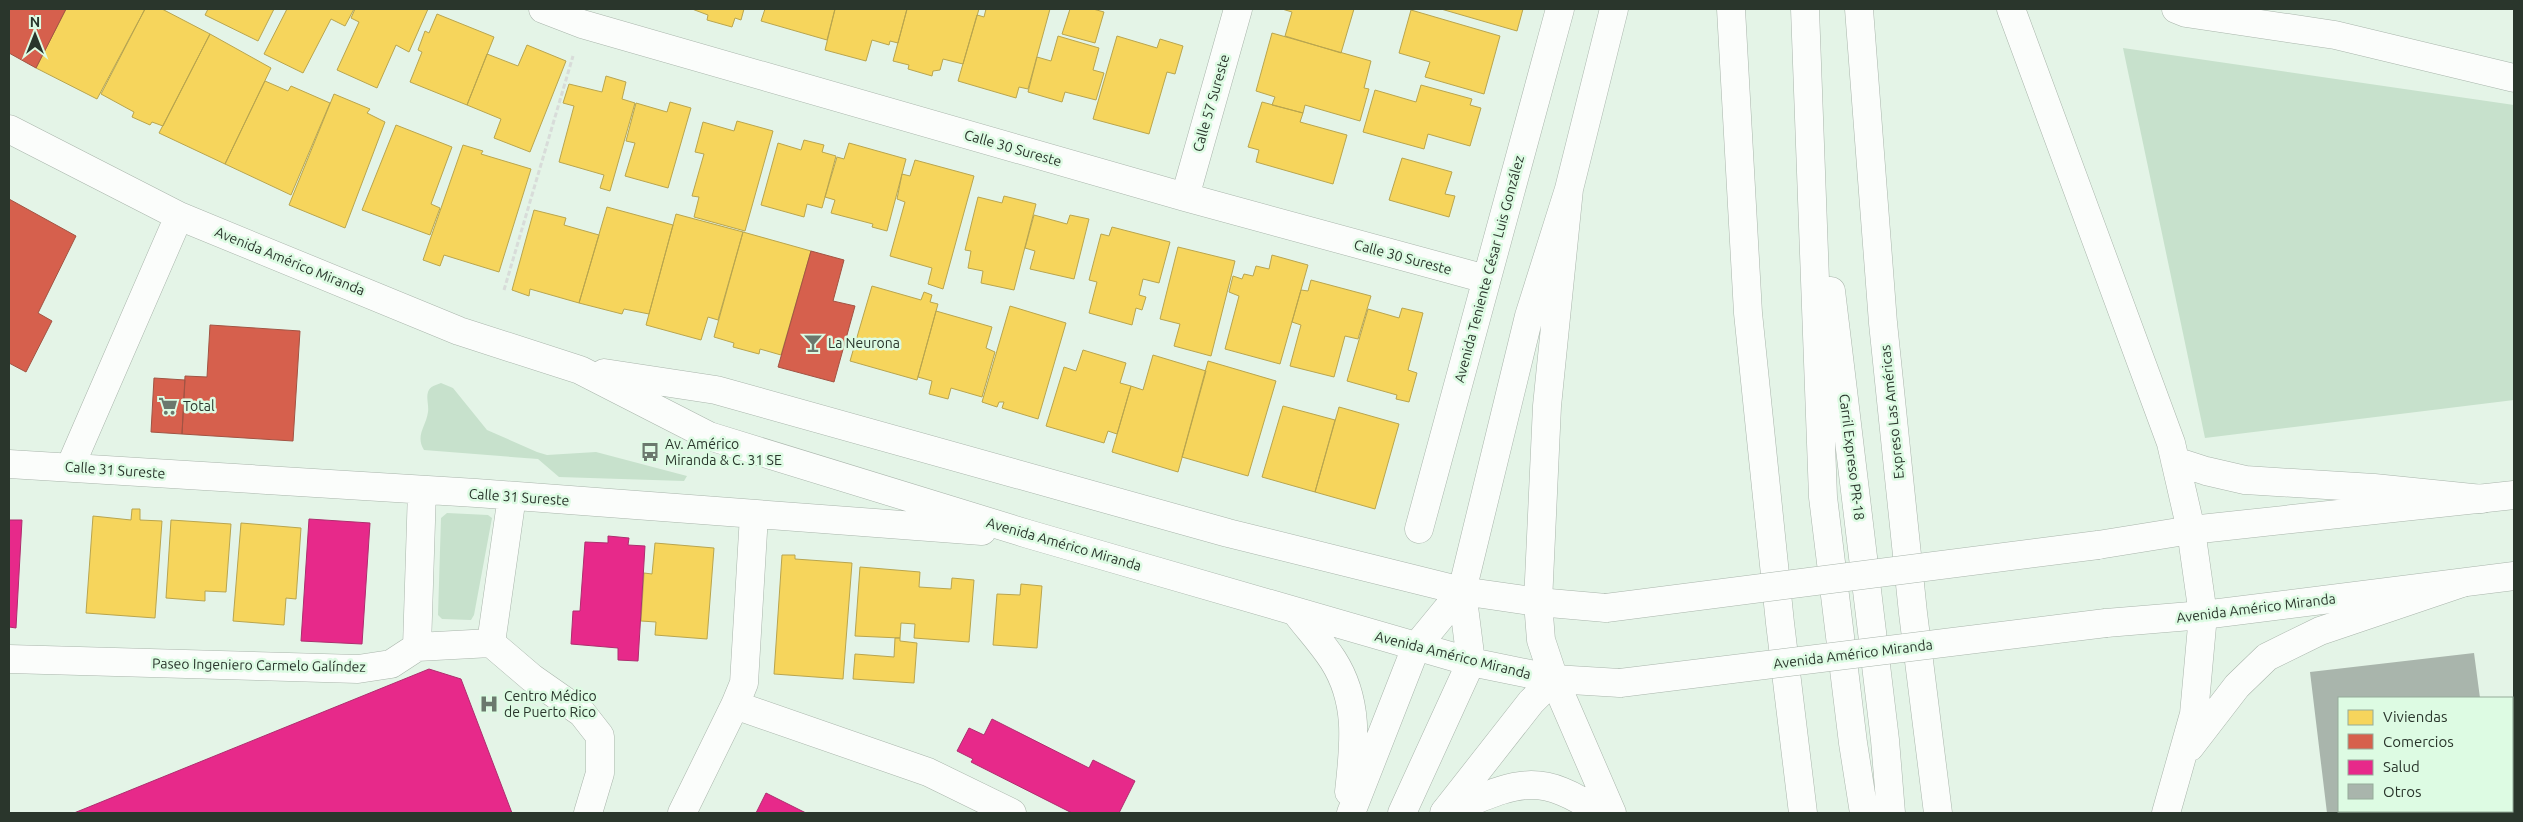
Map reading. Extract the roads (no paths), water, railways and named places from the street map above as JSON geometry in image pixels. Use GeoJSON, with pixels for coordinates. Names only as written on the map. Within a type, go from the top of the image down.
{"type":"FeatureCollection","features":[{"type":"Feature","properties":{"kind":"main road","name":"Calle 30 Sureste"},"geometry":{"type":"LineString","coordinates":[[543,9],[582,24],[1185,198],[1486,279]]}},
{"type":"Feature","properties":{"kind":"main road","name":"Calle 57 Sureste"},"geometry":{"type":"LineString","coordinates":[[1185,198],[1238,9]]}},
{"type":"Feature","properties":{"kind":"main road","name":"Avenida Teniente César Luis González"},"geometry":{"type":"LineString","coordinates":[[1419,529],[1560,9]]}},
{"type":"Feature","properties":{"kind":"main road"},"geometry":{"type":"LineString","coordinates":[[1402,813],[1471,662],[1462,591],[1529,316],[1569,188],[1614,9]]}},
{"type":"Feature","properties":{"kind":"main road"},"geometry":{"type":"LineString","coordinates":[[1731,9],[1748,313],[1780,624],[1803,813]]}},
{"type":"Feature","properties":{"kind":"main road","name":"Carril Expreso PR-18"},"geometry":{"type":"LineString","coordinates":[[1805,9],[1807,101],[1824,497],[1853,743],[1864,813]]}},
{"type":"Feature","properties":{"kind":"main road","name":"Expreso Las Américas"},"geometry":{"type":"LineString","coordinates":[[1859,9],[1883,323],[1912,603],[1938,813]]}},
{"type":"Feature","properties":{"kind":"main road"},"geometry":{"type":"LineString","coordinates":[[2011,9],[2171,443],[2191,530],[2203,615],[2194,714],[2166,813]]}},
{"type":"Feature","properties":{"kind":"main road"},"geometry":{"type":"LineString","coordinates":[[2176,9],[2186,14],[2335,35],[2514,78]]}},
{"type":"Feature","properties":{"kind":"main road","name":"Carril Expreso PR-18"},"geometry":{"type":"LineString","coordinates":[[1807,101],[1856,487],[1886,740],[1892,813]]}},
{"type":"Feature","properties":{"kind":"main road","name":"Avenida Américo Miranda"},"geometry":{"type":"LineString","coordinates":[[9,129],[179,216],[459,330],[580,370],[709,436],[1028,534],[1416,647],[1471,662],[1554,680],[1620,683],[2106,623],[2203,615],[2514,576]]}},
{"type":"Feature","properties":{"kind":"main road"},"geometry":{"type":"LineString","coordinates":[[1569,188],[1547,406],[1538,602],[1541,640],[1554,680],[1612,813]]}},
{"type":"Feature","properties":{"kind":"main road"},"geometry":{"type":"LineString","coordinates":[[70,468],[179,216]]}},
{"type":"Feature","properties":{"kind":"main road","name":"Avenida Américo Miranda"},"geometry":{"type":"LineString","coordinates":[[580,370],[716,390],[1228,533],[1462,591],[1538,602],[1606,608],[2098,545],[2191,530],[2514,495]]}},
{"type":"Feature","properties":{"kind":"main road"},"geometry":{"type":"LineString","coordinates":[[2175,461],[2206,471],[2245,480],[2374,488],[2482,499]]}},
{"type":"Feature","properties":{"kind":"main road","name":"Calle 31 Sureste"},"geometry":{"type":"LineString","coordinates":[[9,464],[512,496],[1028,534]]}},
{"type":"Feature","properties":{"kind":"main road"},"geometry":{"type":"LineString","coordinates":[[422,490],[417,647],[491,643],[532,678],[582,713],[600,736],[600,773],[588,813]]}},
{"type":"Feature","properties":{"kind":"main road"},"geometry":{"type":"LineString","coordinates":[[491,643],[512,496]]}},
{"type":"Feature","properties":{"kind":"main road"},"geometry":{"type":"LineString","coordinates":[[682,813],[736,705],[744,683],[754,515]]}},
{"type":"Feature","properties":{"kind":"main road"},"geometry":{"type":"LineString","coordinates":[[2182,758],[2237,686],[2267,656],[2320,631],[2462,583]]}},
{"type":"Feature","properties":{"kind":"main road"},"geometry":{"type":"LineString","coordinates":[[1351,813],[1416,647],[1462,591]]}},
{"type":"Feature","properties":{"kind":"main road"},"geometry":{"type":"LineString","coordinates":[[1295,611],[1334,661],[1351,702],[1355,734],[1347,813]]}},
{"type":"Feature","properties":{"kind":"main road","name":"Paseo Ingeniero Carmelo Galíndez"},"geometry":{"type":"LineString","coordinates":[[9,659],[358,669],[391,664],[417,647]]}},
{"type":"Feature","properties":{"kind":"main road"},"geometry":{"type":"LineString","coordinates":[[1445,813],[1531,702],[1554,680]]}},
{"type":"Feature","properties":{"kind":"main road"},"geometry":{"type":"LineString","coordinates":[[736,705],[928,772],[1012,813]]}},
{"type":"Feature","properties":{"kind":"main road"},"geometry":{"type":"LineString","coordinates":[[1445,813],[1497,792],[1525,784],[1554,787],[1576,796],[1600,813]]}},
{"type":"Feature","properties":{"kind":"place","name":"La Neurona"},"geometry":{"type":"Point","coordinates":[813,343]}},
{"type":"Feature","properties":{"kind":"place","name":"Total"},"geometry":{"type":"Point","coordinates":[168,406]}},
{"type":"Feature","properties":{"kind":"place","name":"Av. Américo Miranda & C. 31 SE"},"geometry":{"type":"Point","coordinates":[650,452]}},
{"type":"Feature","properties":{"kind":"place","name":"Centro Médico de Puerto Rico"},"geometry":{"type":"Point","coordinates":[489,704]}}]}
